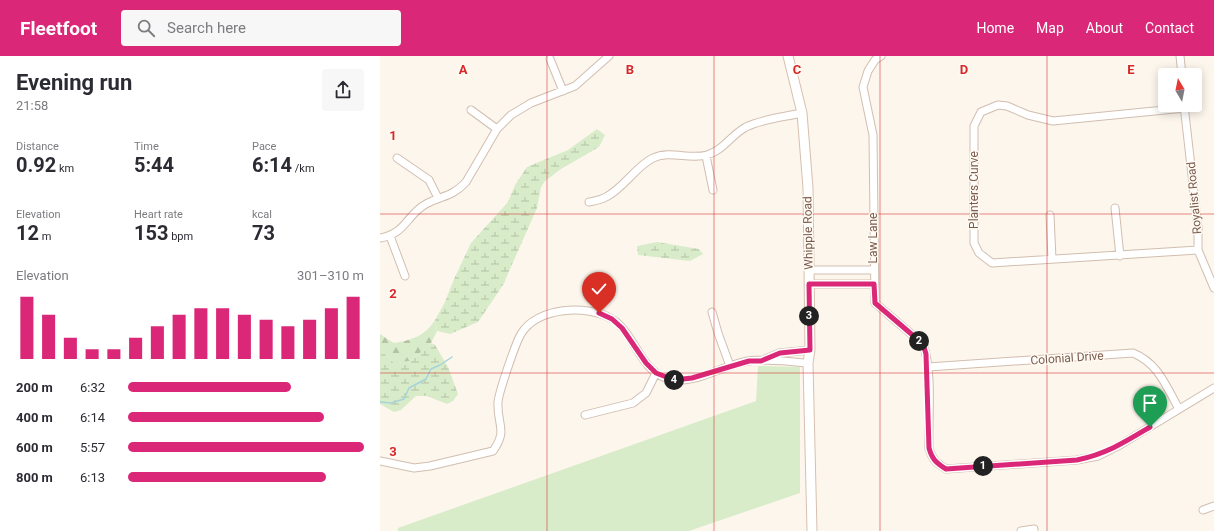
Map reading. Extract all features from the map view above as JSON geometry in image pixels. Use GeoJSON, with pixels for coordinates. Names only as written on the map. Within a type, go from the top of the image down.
{"type":"FeatureCollection","features":[{"type":"Feature","properties":{"kind":"main road","name":"Whipple Road"},"geometry":{"type":"LineString","coordinates":[[788,56],[802,114],[808,188],[810,350],[808,363],[812,531]]}},
{"type":"Feature","properties":{"kind":"street"},"geometry":{"type":"LineString","coordinates":[[380,238],[390,236],[405,226],[424,204],[451,194],[466,182],[497,129],[521,108],[575,86],[609,56]]}},
{"type":"Feature","properties":{"kind":"street","name":"Law Lane"},"geometry":{"type":"LineString","coordinates":[[881,56],[875,60],[868,71],[863,87],[873,135],[875,303],[923,344],[928,367],[929,448],[932,458],[938,464],[946,469],[1077,460],[1098,456],[1120,445],[1214,388]]}},
{"type":"Feature","properties":{"kind":"street"},"geometry":{"type":"LineString","coordinates":[[1180,56],[1181,68]]}},
{"type":"Feature","properties":{"kind":"street"},"geometry":{"type":"LineString","coordinates":[[550,59],[563,91]]}},
{"type":"Feature","properties":{"kind":"street","name":"Planters Curve"},"geometry":{"type":"LineString","coordinates":[[1158,109],[1053,120],[1028,115],[1007,106],[998,105],[981,112],[974,126],[974,243],[979,253],[992,263],[1198,250]]}},
{"type":"Feature","properties":{"kind":"street"},"geometry":{"type":"LineString","coordinates":[[471,110],[497,129]]}},
{"type":"Feature","properties":{"kind":"street","name":"Royalist Road"},"geometry":{"type":"LineString","coordinates":[[1185,112],[1198,228],[1198,250],[1214,288]]}},
{"type":"Feature","properties":{"kind":"street"},"geometry":{"type":"LineString","coordinates":[[589,202],[606,197],[612,193],[644,164],[654,158],[677,154],[706,156],[719,151],[746,126],[802,114]]}},
{"type":"Feature","properties":{"kind":"street"},"geometry":{"type":"LineString","coordinates":[[706,156],[713,190]]}},
{"type":"Feature","properties":{"kind":"street"},"geometry":{"type":"LineString","coordinates":[[397,158],[429,180],[438,198]]}},
{"type":"Feature","properties":{"kind":"street"},"geometry":{"type":"LineString","coordinates":[[1115,208],[1120,256]]}},
{"type":"Feature","properties":{"kind":"street"},"geometry":{"type":"LineString","coordinates":[[1050,215],[1052,259]]}},
{"type":"Feature","properties":{"kind":"street"},"geometry":{"type":"LineString","coordinates":[[390,236],[404,276]]}},
{"type":"Feature","properties":{"kind":"street"},"geometry":{"type":"LineString","coordinates":[[809,270],[874,270]]}},
{"type":"Feature","properties":{"kind":"street"},"geometry":{"type":"LineString","coordinates":[[809,284],[874,284]]}},
{"type":"Feature","properties":{"kind":"street"},"geometry":{"type":"LineString","coordinates":[[380,460],[414,468],[430,466],[492,451],[500,440],[501,429],[498,402],[521,334],[529,324],[553,311],[566,310],[599,313],[612,319],[622,328],[646,363],[656,373],[674,380],[686,379],[749,361],[808,363]]}},
{"type":"Feature","properties":{"kind":"street"},"geometry":{"type":"LineString","coordinates":[[712,312],[730,366]]}},
{"type":"Feature","properties":{"kind":"street"},"geometry":{"type":"LineString","coordinates":[[761,361],[780,353],[810,350]]}},
{"type":"Feature","properties":{"kind":"street","name":"Colonial Drive"},"geometry":{"type":"LineString","coordinates":[[928,367],[1133,353],[1153,364],[1179,409]]}},
{"type":"Feature","properties":{"kind":"street"},"geometry":{"type":"LineString","coordinates":[[584,415],[633,403],[646,393],[656,373]]}},
{"type":"Feature","properties":{"kind":"street"},"geometry":{"type":"LineString","coordinates":[[1203,510],[1214,506]]}},
{"type":"Feature","properties":{"kind":"street"},"geometry":{"type":"LineString","coordinates":[[1021,531],[1034,529]]}},
{"type":"Feature","properties":{"kind":"green space"},"geometry":{"type":"Polygon","coordinates":[[[597,129],[605,135],[599,147],[561,169],[545,181],[541,187],[537,208],[503,285],[478,322],[450,334],[437,331],[435,320],[444,304],[471,243],[508,202],[515,185],[527,167],[568,150],[597,129]]]}},
{"type":"Feature","properties":{"kind":"green space"},"geometry":{"type":"Polygon","coordinates":[[[657,242],[699,249],[703,254],[690,261],[638,255],[637,246],[657,242]]]}},
{"type":"Feature","properties":{"kind":"green space"},"geometry":{"type":"Polygon","coordinates":[[[435,320],[437,331],[431,343],[411,361],[394,363],[380,350],[380,334],[394,343],[407,340],[422,334],[435,320]]]}},
{"type":"Feature","properties":{"kind":"green space"},"geometry":{"type":"Polygon","coordinates":[[[431,343],[435,345],[448,367],[458,394],[453,401],[447,404],[427,396],[416,396],[401,410],[394,412],[380,404],[380,350],[394,363],[411,361],[431,343]]]}},
{"type":"Feature","properties":{"kind":"green space"},"geometry":{"type":"Polygon","coordinates":[[[758,366],[800,367],[800,493],[689,531],[398,531],[398,528],[756,401],[758,366]]]}},
{"type":"Feature","properties":{"kind":"waterway"},"geometry":{"type":"LineString","coordinates":[[380,402],[391,403],[404,399],[409,388],[426,379],[431,369],[452,357]]}},
{"type":"Feature","properties":{"kind":"route"},"geometry":{"type":"LineString","coordinates":[[599,313],[612,319],[622,328],[646,363],[656,373],[674,380],[692,378],[749,361],[761,361],[780,353],[810,350],[809,284],[874,284],[875,303],[923,344],[928,367],[929,448],[932,458],[946,469],[1077,460],[1098,456],[1150,427]]}}]}
